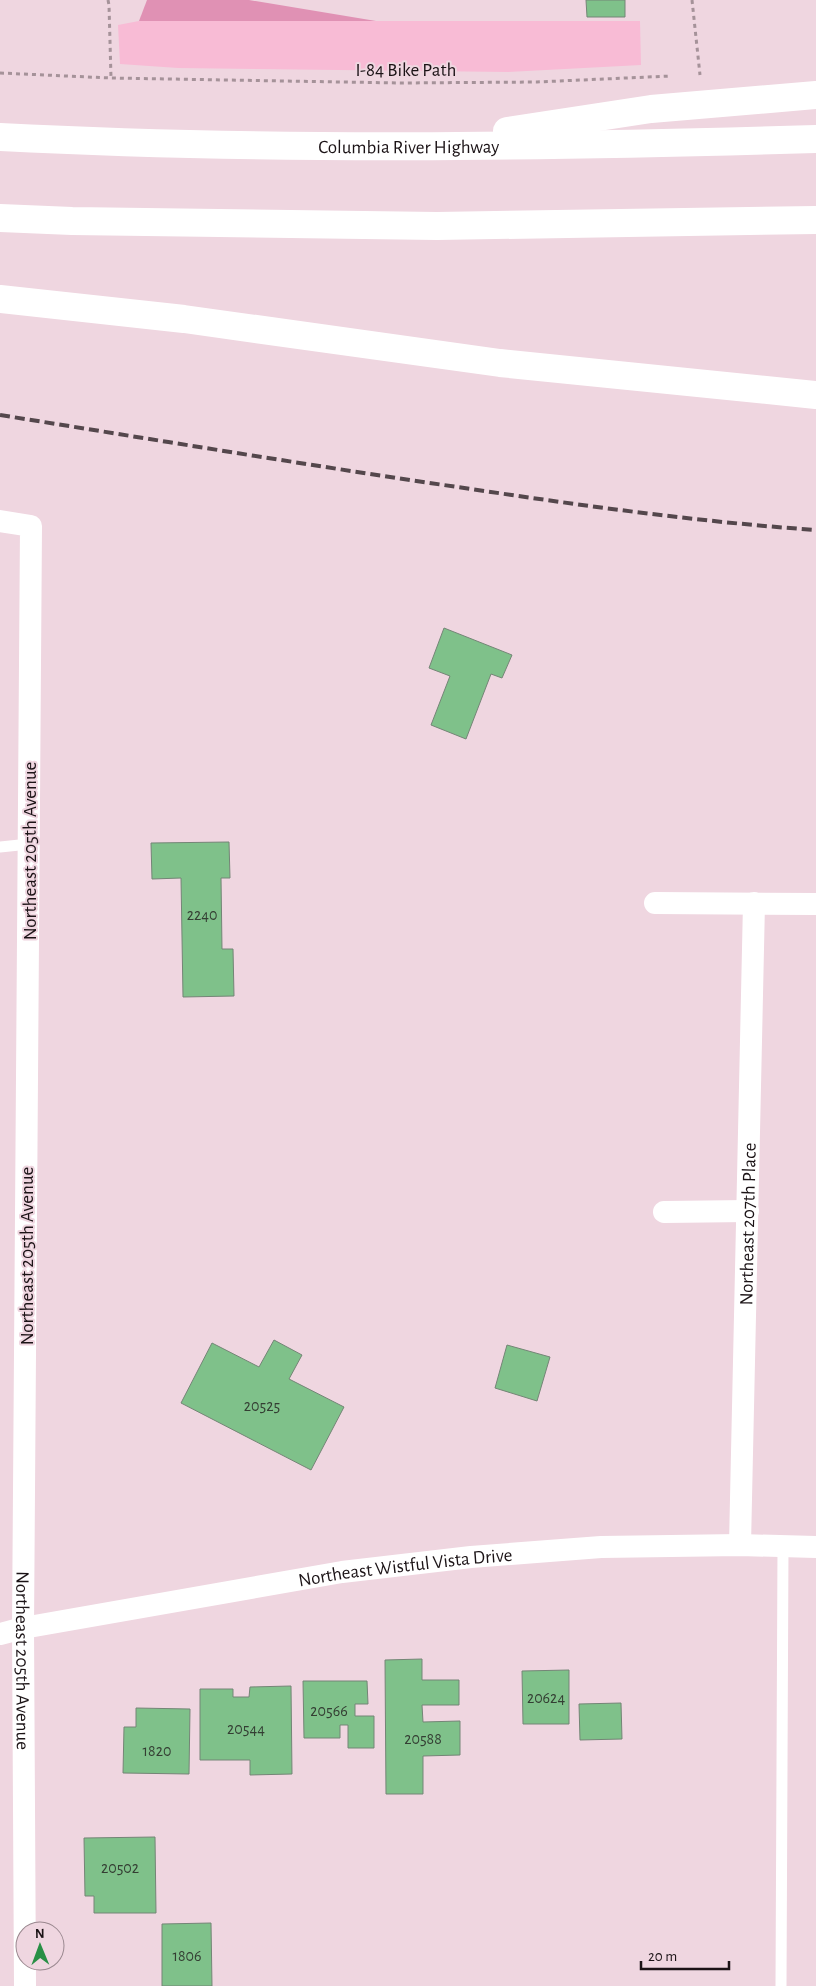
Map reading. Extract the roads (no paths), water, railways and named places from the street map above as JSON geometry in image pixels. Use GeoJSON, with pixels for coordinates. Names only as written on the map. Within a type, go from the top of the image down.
{"type":"FeatureCollection","features":[{"type":"Feature","properties":{"kind":"highway"},"geometry":{"type":"LineString","coordinates":[[412,146],[651,109],[816,95]]}},
{"type":"Feature","properties":{"kind":"highway","name":"Columbia River Highway"},"geometry":{"type":"LineString","coordinates":[[0,137],[262,145],[412,146],[647,144],[816,139]]}},
{"type":"Feature","properties":{"kind":"highway"},"geometry":{"type":"LineString","coordinates":[[0,218],[72,221],[427,226],[816,220]]}},
{"type":"Feature","properties":{"kind":"highway"},"geometry":{"type":"LineString","coordinates":[[0,299],[184,318],[500,363],[816,395]]}},
{"type":"Feature","properties":{"kind":"street","name":"Northeast 205th Avenue"},"geometry":{"type":"LineString","coordinates":[[0,521],[31,526],[23,1628],[24,1986]]}},
{"type":"Feature","properties":{"kind":"street"},"geometry":{"type":"LineString","coordinates":[[655,903],[816,904]]}},
{"type":"Feature","properties":{"kind":"street","name":"Northeast 207th Place"},"geometry":{"type":"LineString","coordinates":[[740,1545],[754,903]]}},
{"type":"Feature","properties":{"kind":"street"},"geometry":{"type":"LineString","coordinates":[[664,1212],[748,1211]]}},
{"type":"Feature","properties":{"kind":"street","name":"Northeast Wistful Vista Drive"},"geometry":{"type":"LineString","coordinates":[[0,1634],[23,1628],[342,1572],[471,1556],[601,1548],[740,1545],[816,1547]]}},
{"type":"Feature","properties":{"kind":"lane"},"geometry":{"type":"LineString","coordinates":[[0,847],[29,844]]}},
{"type":"Feature","properties":{"kind":"lane"},"geometry":{"type":"LineString","coordinates":[[781,1986],[784,1546]]}},
{"type":"Feature","properties":{"kind":"railway"},"geometry":{"type":"LineString","coordinates":[[0,415],[557,501],[686,518],[816,530]]}}]}
